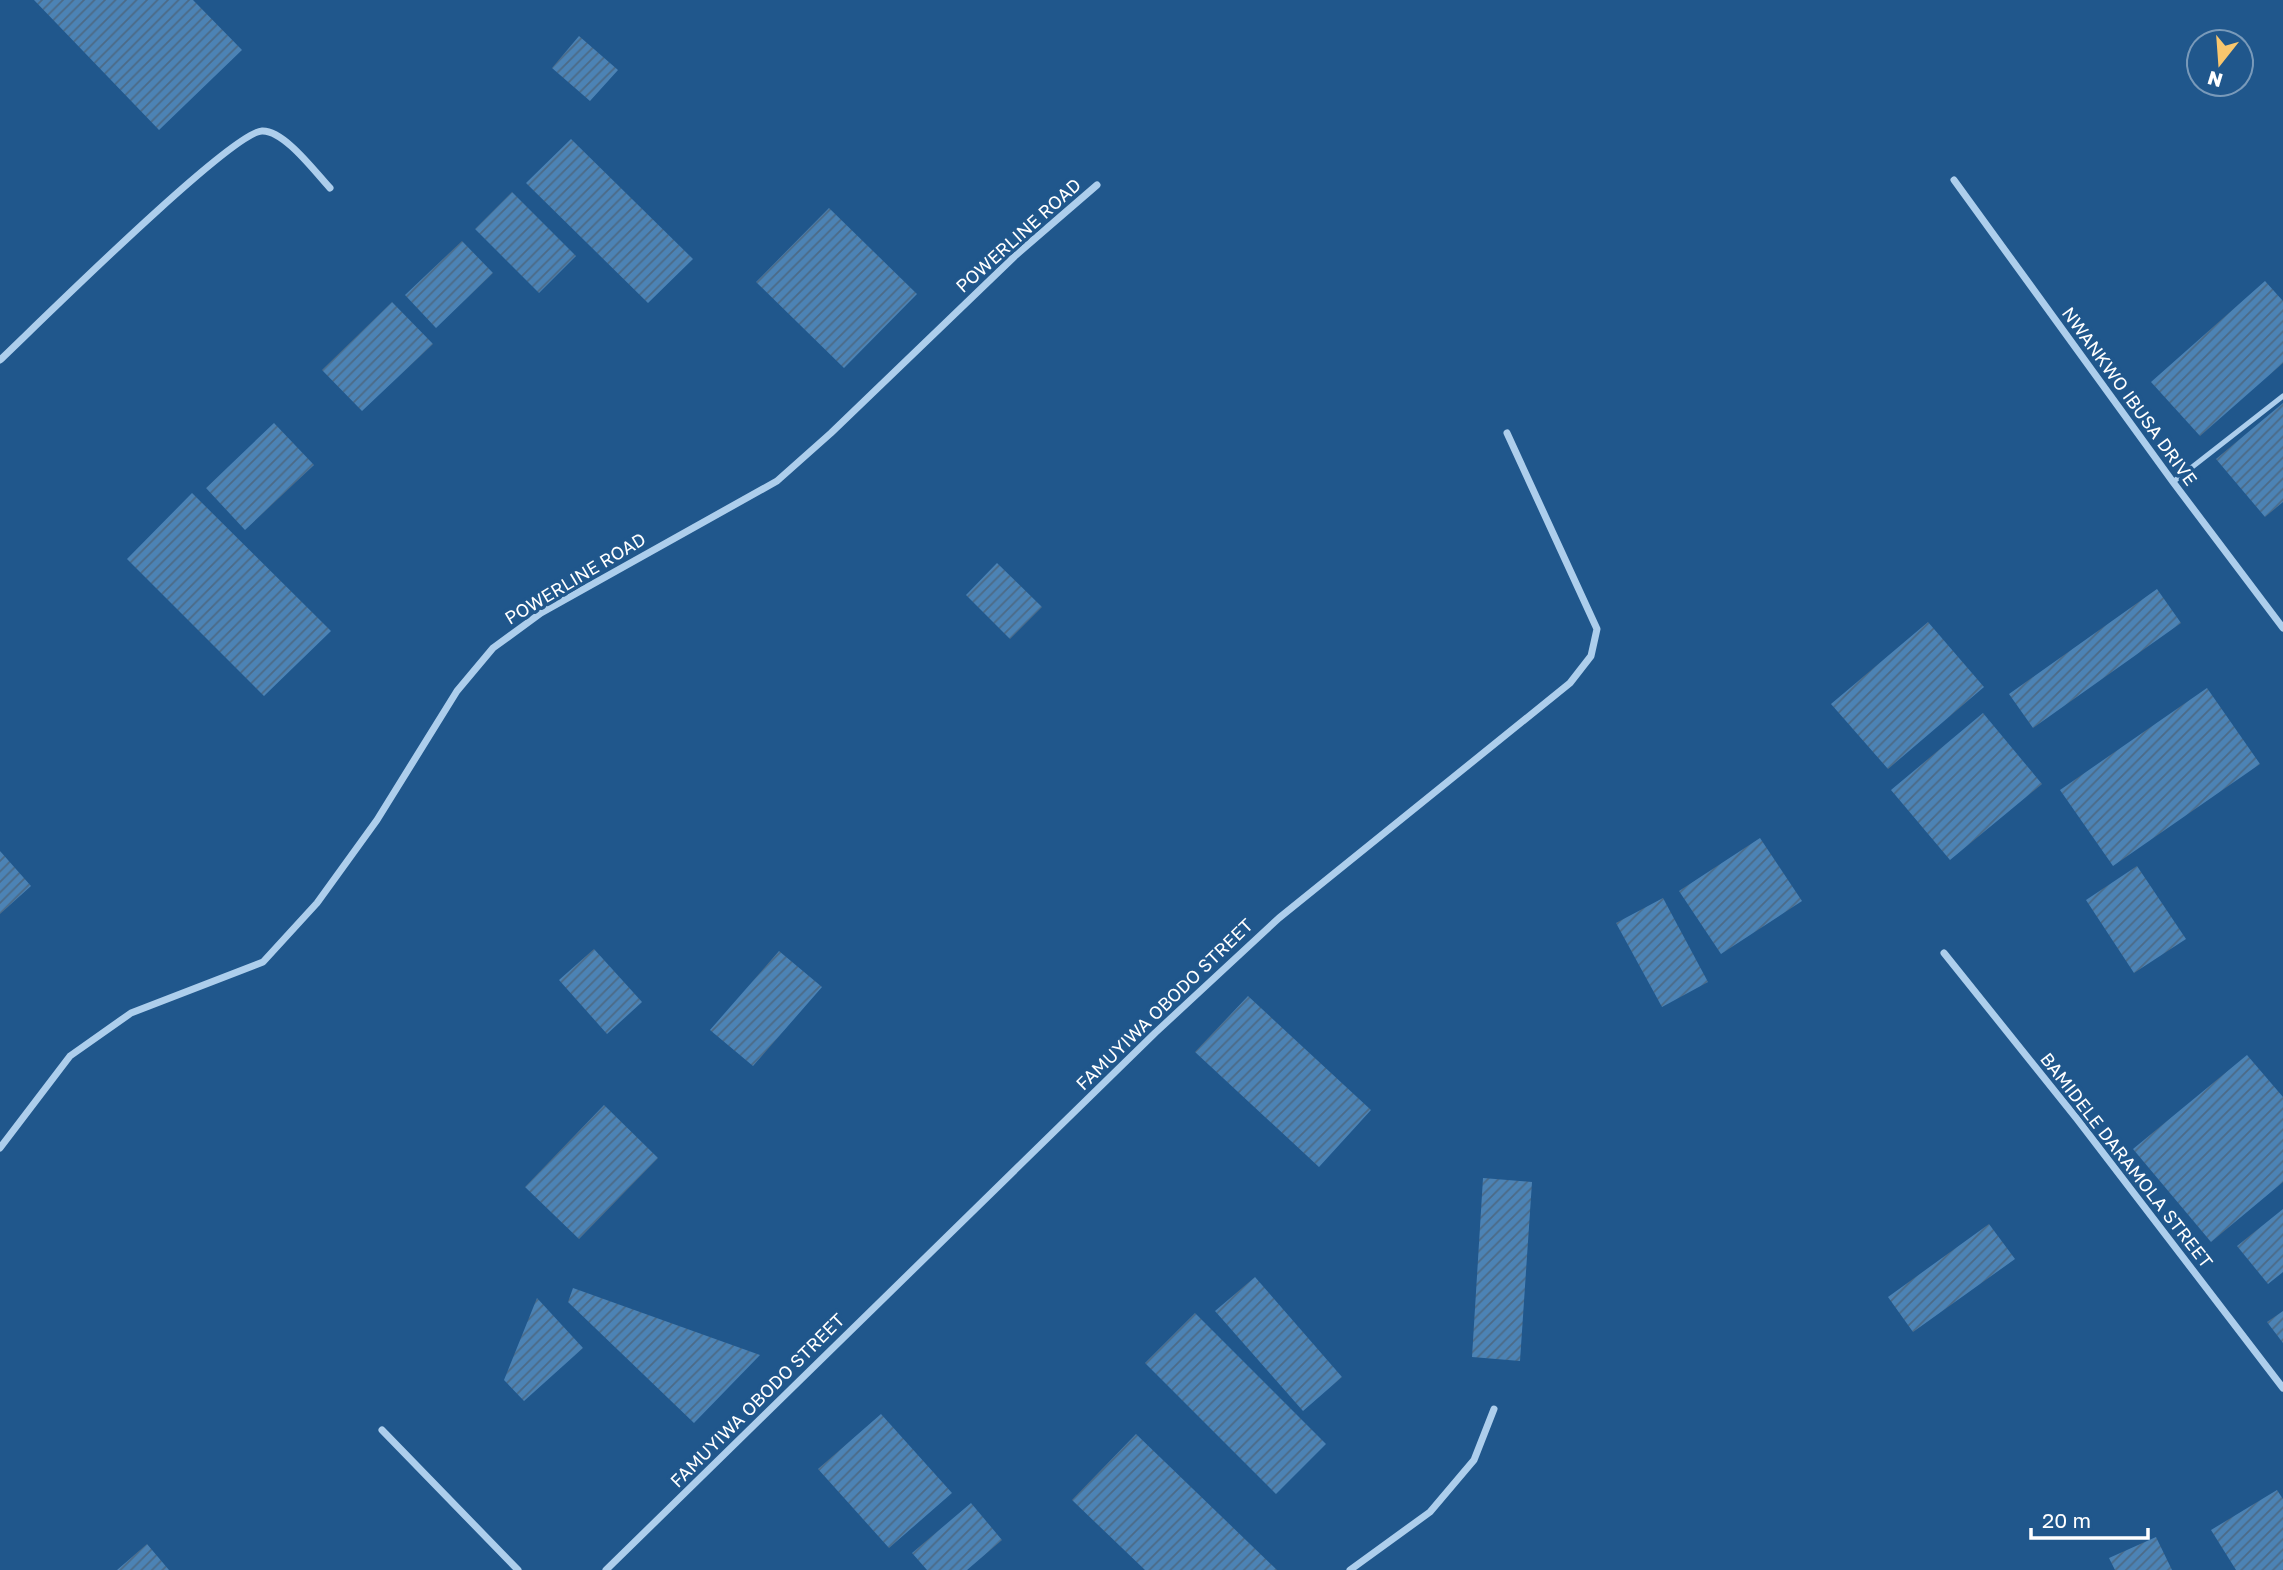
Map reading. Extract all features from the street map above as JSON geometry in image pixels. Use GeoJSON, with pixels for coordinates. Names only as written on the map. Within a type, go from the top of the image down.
{"type":"FeatureCollection","features":[{"type":"Feature","properties":{"kind":"street"},"geometry":{"type":"LineString","coordinates":[[0,360],[173,197],[246,136],[262,131],[280,135],[330,188]]}},
{"type":"Feature","properties":{"kind":"street","name":"NWANKWO IBUSA DRIVE"},"geometry":{"type":"LineString","coordinates":[[1954,180],[2173,482],[2283,628]]}},
{"type":"Feature","properties":{"kind":"street","name":"POWERLINE ROAD"},"geometry":{"type":"LineString","coordinates":[[0,1147],[70,1056],[131,1013],[263,962],[317,903],[377,820],[457,691],[494,648],[541,613],[777,481],[1016,256],[1097,185]]}},
{"type":"Feature","properties":{"kind":"street","name":"FAMUYIWA OBODO STREET"},"geometry":{"type":"LineString","coordinates":[[606,1570],[1154,1033],[1279,918],[1570,683],[1591,656],[1597,629],[1507,433]]}},
{"type":"Feature","properties":{"kind":"street","name":"BAMIDELE DARAMOLA STREET"},"geometry":{"type":"LineString","coordinates":[[1944,953],[2077,1119],[2283,1388]]}},
{"type":"Feature","properties":{"kind":"street"},"geometry":{"type":"LineString","coordinates":[[1350,1570],[1430,1512],[1474,1460],[1494,1409]]}},
{"type":"Feature","properties":{"kind":"street"},"geometry":{"type":"LineString","coordinates":[[382,1430],[518,1570]]}},
{"type":"Feature","properties":{"kind":"lane"},"geometry":{"type":"LineString","coordinates":[[2173,482],[2283,396]]}},
{"type":"Feature","properties":{"kind":"building"},"geometry":{"type":"Polygon","coordinates":[[[34,0],[193,0],[242,50],[159,130],[34,0]]]}},
{"type":"Feature","properties":{"kind":"building"},"geometry":{"type":"Polygon","coordinates":[[[579,36],[618,70],[590,101],[552,68],[579,36]]]}},
{"type":"Feature","properties":{"kind":"building"},"geometry":{"type":"Polygon","coordinates":[[[571,139],[693,259],[648,303],[526,183],[571,139]]]}},
{"type":"Feature","properties":{"kind":"building"},"geometry":{"type":"Polygon","coordinates":[[[512,192],[576,256],[539,293],[475,229],[512,192]]]}},
{"type":"Feature","properties":{"kind":"building"},"geometry":{"type":"Polygon","coordinates":[[[829,208],[917,294],[844,368],[756,282],[829,208]]]}},
{"type":"Feature","properties":{"kind":"building"},"geometry":{"type":"Polygon","coordinates":[[[462,241],[493,273],[436,328],[405,295],[462,241]]]}},
{"type":"Feature","properties":{"kind":"building"},"geometry":{"type":"Polygon","coordinates":[[[2265,281],[2283,301],[2283,363],[2200,436],[2151,382],[2265,281]]]}},
{"type":"Feature","properties":{"kind":"building"},"geometry":{"type":"Polygon","coordinates":[[[392,302],[433,344],[362,411],[322,370],[392,302]]]}},
{"type":"Feature","properties":{"kind":"building"},"geometry":{"type":"Polygon","coordinates":[[[2283,403],[2283,502],[2265,517],[2216,459],[2283,403]]]}},
{"type":"Feature","properties":{"kind":"building"},"geometry":{"type":"Polygon","coordinates":[[[274,423],[314,465],[245,530],[206,488],[274,423]]]}},
{"type":"Feature","properties":{"kind":"building"},"geometry":{"type":"Polygon","coordinates":[[[192,493],[331,631],[264,696],[127,559],[192,493]]]}},
{"type":"Feature","properties":{"kind":"building"},"geometry":{"type":"Polygon","coordinates":[[[997,563],[1042,607],[1010,639],[966,595],[997,563]]]}},
{"type":"Feature","properties":{"kind":"building"},"geometry":{"type":"Polygon","coordinates":[[[2157,589],[2181,623],[2033,728],[2009,694],[2157,589]]]}},
{"type":"Feature","properties":{"kind":"building"},"geometry":{"type":"Polygon","coordinates":[[[1928,622],[1984,687],[1888,769],[1831,704],[1928,622]]]}},
{"type":"Feature","properties":{"kind":"building"},"geometry":{"type":"Polygon","coordinates":[[[2207,688],[2260,764],[2113,866],[2060,790],[2207,688]]]}},
{"type":"Feature","properties":{"kind":"building"},"geometry":{"type":"Polygon","coordinates":[[[1983,713],[2042,784],[1950,860],[1891,790],[1983,713]]]}},
{"type":"Feature","properties":{"kind":"building"},"geometry":{"type":"Polygon","coordinates":[[[1760,838],[1802,901],[1721,954],[1679,891],[1760,838]]]}},
{"type":"Feature","properties":{"kind":"building"},"geometry":{"type":"Polygon","coordinates":[[[0,851],[31,886],[0,914],[0,851]]]}},
{"type":"Feature","properties":{"kind":"building"},"geometry":{"type":"Polygon","coordinates":[[[2137,866],[2186,939],[2134,973],[2086,900],[2137,866]]]}},
{"type":"Feature","properties":{"kind":"building"},"geometry":{"type":"Polygon","coordinates":[[[1663,898],[1708,982],[1662,1007],[1616,923],[1663,898]]]}},
{"type":"Feature","properties":{"kind":"building"},"geometry":{"type":"Polygon","coordinates":[[[594,949],[642,1002],[607,1034],[559,980],[594,949]]]}},
{"type":"Feature","properties":{"kind":"building"},"geometry":{"type":"Polygon","coordinates":[[[779,951],[822,987],[753,1066],[710,1030],[779,951]]]}},
{"type":"Feature","properties":{"kind":"building"},"geometry":{"type":"Polygon","coordinates":[[[1248,996],[1371,1110],[1319,1167],[1195,1052],[1248,996]]]}},
{"type":"Feature","properties":{"kind":"building"},"geometry":{"type":"Polygon","coordinates":[[[2247,1055],[2283,1097],[2283,1182],[2211,1242],[2133,1149],[2247,1055]]]}},
{"type":"Feature","properties":{"kind":"building"},"geometry":{"type":"Polygon","coordinates":[[[604,1105],[658,1158],[579,1239],[525,1187],[604,1105]]]}},
{"type":"Feature","properties":{"kind":"building"},"geometry":{"type":"Polygon","coordinates":[[[1483,1178],[1532,1182],[1520,1361],[1472,1357],[1483,1178]]]}},
{"type":"Feature","properties":{"kind":"building"},"geometry":{"type":"Polygon","coordinates":[[[2283,1209],[2283,1272],[2268,1284],[2237,1246],[2283,1209]]]}},
{"type":"Feature","properties":{"kind":"building"},"geometry":{"type":"Polygon","coordinates":[[[1989,1224],[2015,1259],[1913,1332],[1888,1297],[1989,1224]]]}},
{"type":"Feature","properties":{"kind":"building"},"geometry":{"type":"Polygon","coordinates":[[[1255,1277],[1342,1377],[1303,1411],[1215,1311],[1255,1277]]]}},
{"type":"Feature","properties":{"kind":"building"},"geometry":{"type":"Polygon","coordinates":[[[573,1288],[760,1355],[694,1423],[568,1302],[573,1288]]]}},
{"type":"Feature","properties":{"kind":"building"},"geometry":{"type":"Polygon","coordinates":[[[537,1298],[583,1348],[524,1401],[504,1380],[537,1298]]]}},
{"type":"Feature","properties":{"kind":"building"},"geometry":{"type":"Polygon","coordinates":[[[2283,1311],[2283,1343],[2267,1322],[2283,1311]]]}},
{"type":"Feature","properties":{"kind":"building"},"geometry":{"type":"Polygon","coordinates":[[[1195,1313],[1326,1444],[1276,1494],[1145,1363],[1195,1313]]]}},
{"type":"Feature","properties":{"kind":"building"},"geometry":{"type":"Polygon","coordinates":[[[881,1414],[952,1493],[889,1548],[818,1469],[881,1414]]]}},
{"type":"Feature","properties":{"kind":"building"},"geometry":{"type":"Polygon","coordinates":[[[1136,1434],[1277,1570],[1145,1570],[1072,1500],[1136,1434]]]}},
{"type":"Feature","properties":{"kind":"building"},"geometry":{"type":"Polygon","coordinates":[[[2277,1490],[2283,1499],[2283,1570],[2236,1570],[2211,1530],[2277,1490]]]}},
{"type":"Feature","properties":{"kind":"building"},"geometry":{"type":"Polygon","coordinates":[[[971,1503],[1002,1540],[967,1570],[927,1570],[912,1553],[971,1503]]]}},
{"type":"Feature","properties":{"kind":"building"},"geometry":{"type":"Polygon","coordinates":[[[2156,1537],[2172,1570],[2115,1570],[2109,1558],[2156,1537]]]}},
{"type":"Feature","properties":{"kind":"building"},"geometry":{"type":"Polygon","coordinates":[[[147,1544],[169,1570],[117,1570],[147,1544]]]}}]}
